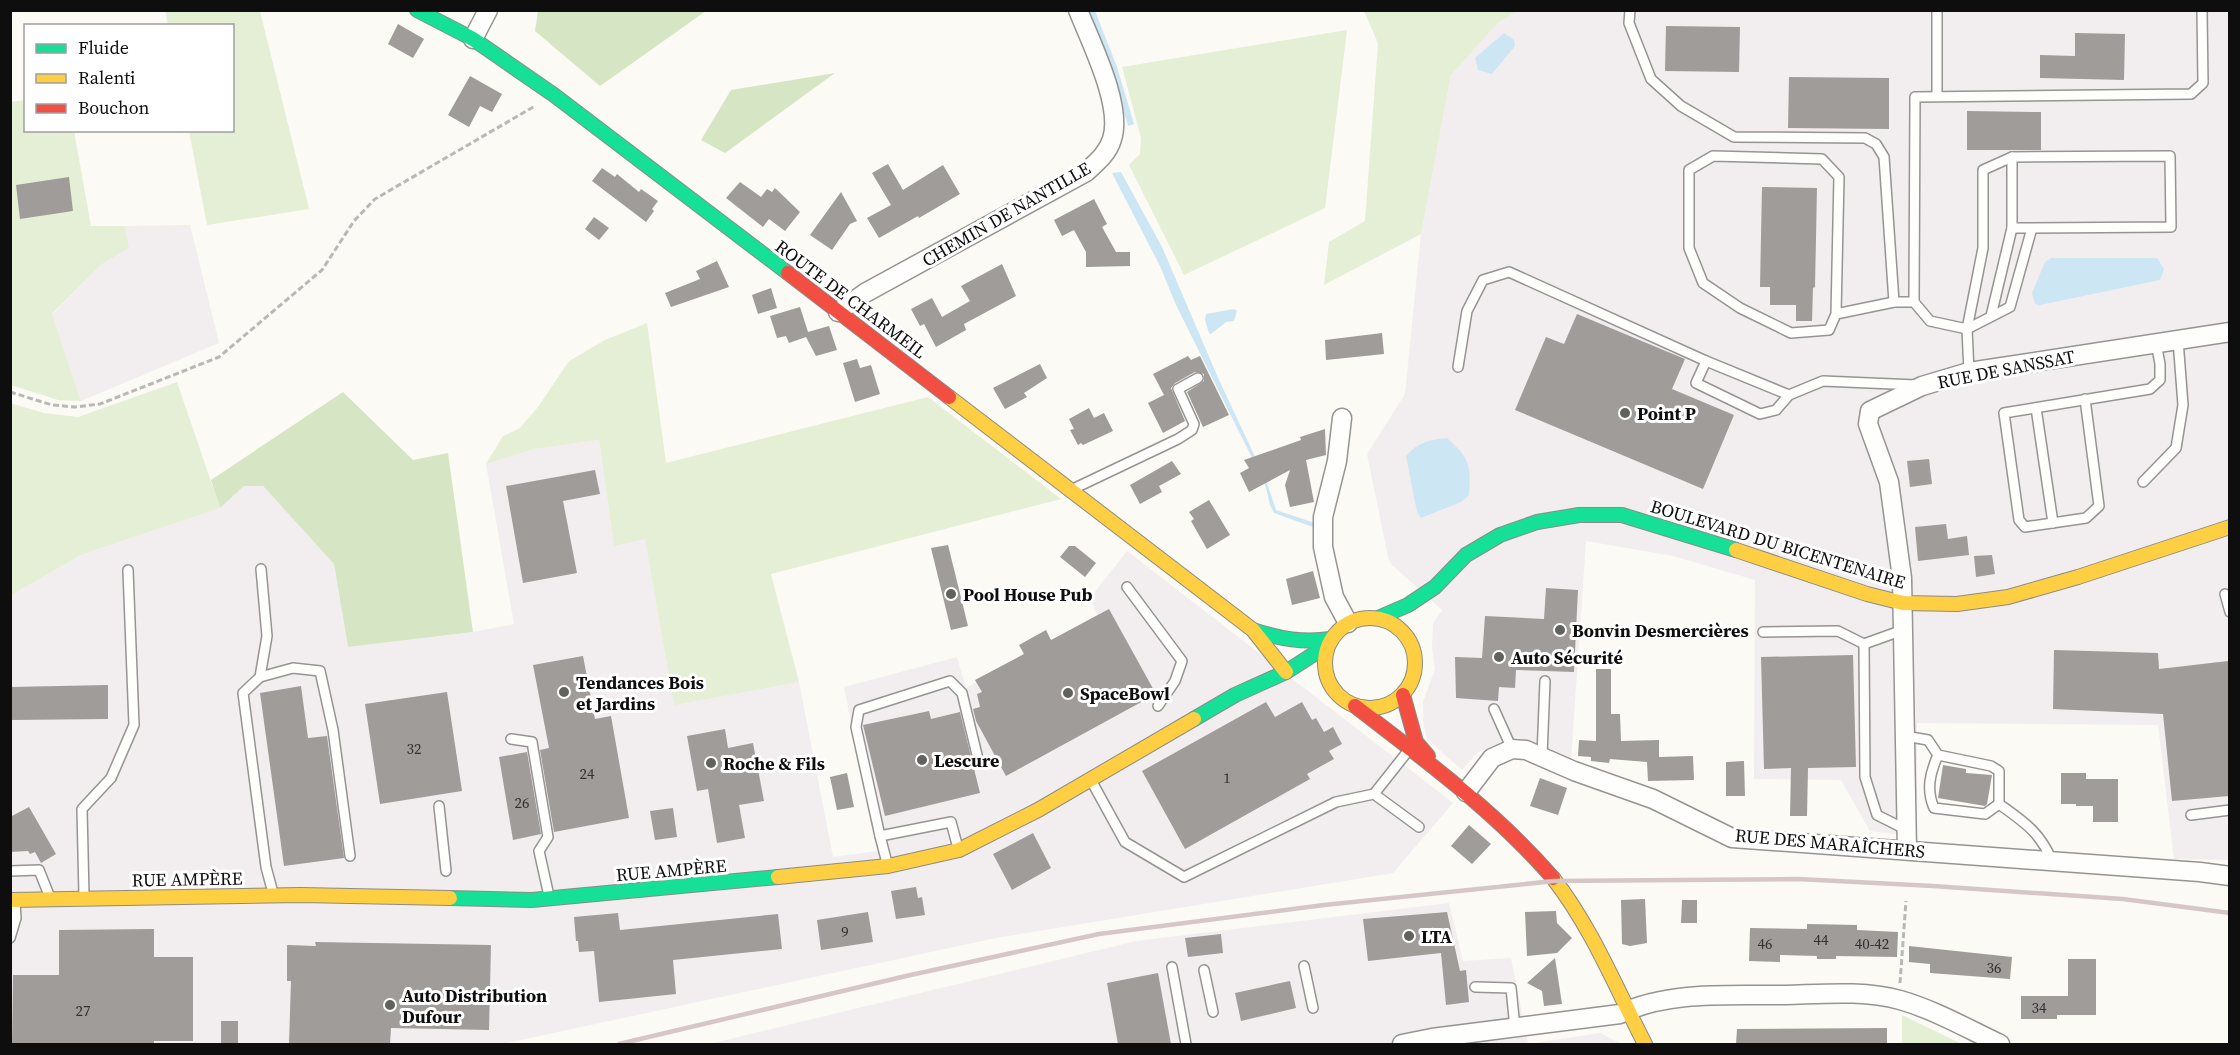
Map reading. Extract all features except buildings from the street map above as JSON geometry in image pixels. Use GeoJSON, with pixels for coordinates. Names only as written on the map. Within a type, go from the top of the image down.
{"type":"FeatureCollection","features":[{"type":"Feature","properties":{"kind":"main road","name":"ROUTE DE CHARMEIL"},"geometry":{"type":"LineString","coordinates":[[417,10],[473,39],[554,95],[1253,630],[1286,672]]}},
{"type":"Feature","properties":{"kind":"main road","name":"BOULEVARD DU BICENTENAIRE"},"geometry":{"type":"LineString","coordinates":[[1377,618],[1408,605],[1435,587],[1466,555],[1500,535],[1537,522],[1579,515],[1622,515],[1688,534],[1867,594],[1903,603],[1957,604],[2008,597],[2078,577],[2229,526]]}},
{"type":"Feature","properties":{"kind":"main road","name":"BOULEVARD DU BICENTENAIRE"},"geometry":{"type":"LineString","coordinates":[[1410,641],[1435,587]]}},
{"type":"Feature","properties":{"kind":"main road"},"geometry":{"type":"LineString","coordinates":[[1355,706],[1368,708],[1392,703],[1403,695],[1411,683],[1415,669],[1415,654],[1410,641],[1396,626],[1377,618],[1363,618],[1348,623],[1330,642],[1325,658],[1325,672],[1330,685],[1345,701],[1413,746],[1517,838],[1554,881],[1593,942],[1645,1044]]}},
{"type":"Feature","properties":{"kind":"main road","name":"ROUTE DE CHARMEIL"},"geometry":{"type":"LineString","coordinates":[[1253,630],[1283,641],[1330,642]]}},
{"type":"Feature","properties":{"kind":"main road"},"geometry":{"type":"LineString","coordinates":[[1248,688],[1258,667],[1253,630]]}},
{"type":"Feature","properties":{"kind":"main road","name":"RUE AMPÈRE"},"geometry":{"type":"LineString","coordinates":[[13,900],[274,895],[532,900],[888,866],[959,850],[1038,810],[1248,688],[1286,672],[1330,642]]}},
{"type":"Feature","properties":{"kind":"main road"},"geometry":{"type":"LineString","coordinates":[[1286,672],[1330,685]]}},
{"type":"Feature","properties":{"kind":"main road"},"geometry":{"type":"LineString","coordinates":[[1403,695],[1413,746]]}},
{"type":"Feature","properties":{"kind":"street"},"geometry":{"type":"LineString","coordinates":[[473,39],[488,10]]}},
{"type":"Feature","properties":{"kind":"street","name":"CHEMIN DE NANTILLE"},"geometry":{"type":"LineString","coordinates":[[838,312],[865,293],[1086,172],[1104,156],[1112,139],[1115,119],[1112,99],[1078,10]]}},
{"type":"Feature","properties":{"kind":"street","name":"RUE DE SANSSAT"},"geometry":{"type":"LineString","coordinates":[[1907,850],[1902,578],[1889,482],[1868,424],[1870,411],[1922,386],[1969,372],[2229,332]]}},
{"type":"Feature","properties":{"kind":"street"},"geometry":{"type":"LineString","coordinates":[[1342,418],[1337,461],[1323,517],[1323,547],[1334,597],[1348,623]]}},
{"type":"Feature","properties":{"kind":"street"},"geometry":{"type":"LineString","coordinates":[[1466,792],[1492,758],[1512,749]]}},
{"type":"Feature","properties":{"kind":"street","name":"RUE DES MARAÎCHERS"},"geometry":{"type":"LineString","coordinates":[[1512,749],[1526,750],[1574,771],[1653,799],[1732,838],[2229,876]]}},
{"type":"Feature","properties":{"kind":"street"},"geometry":{"type":"LineString","coordinates":[[1402,1044],[1432,1038],[1620,1014],[1637,1006],[1685,997],[1852,994],[1899,1000],[1939,1015],[2000,1044]]}},
{"type":"Feature","properties":{"kind":"lane"},"geometry":{"type":"LineString","coordinates":[[1630,10],[1629,23],[1651,79],[1681,106],[1734,137],[1865,138],[1876,144],[1884,157],[1894,302]]}},
{"type":"Feature","properties":{"kind":"lane"},"geometry":{"type":"LineString","coordinates":[[1936,10],[1937,96]]}},
{"type":"Feature","properties":{"kind":"lane"},"geometry":{"type":"LineString","coordinates":[[2032,228],[2010,306],[1967,329],[1930,321],[1914,302],[1915,97],[2191,94],[2203,83],[2202,10]]}},
{"type":"Feature","properties":{"kind":"lane"},"geometry":{"type":"LineString","coordinates":[[1713,156],[1822,159],[1839,177],[1836,314],[1829,330],[1791,333],[1740,308],[1703,283],[1689,248],[1689,170],[1713,156]]}},
{"type":"Feature","properties":{"kind":"lane"},"geometry":{"type":"LineString","coordinates":[[1969,372],[1967,329],[1983,248],[1983,170],[2012,158],[2170,156],[2171,227],[2012,228]]}},
{"type":"Feature","properties":{"kind":"lane"},"geometry":{"type":"LineString","coordinates":[[1991,316],[2012,228],[2012,158]]}},
{"type":"Feature","properties":{"kind":"lane"},"geometry":{"type":"LineString","coordinates":[[1458,367],[1467,311],[1483,280],[1509,272],[1706,361],[1789,395]]}},
{"type":"Feature","properties":{"kind":"lane"},"geometry":{"type":"LineString","coordinates":[[1836,314],[1894,302],[1914,302]]}},
{"type":"Feature","properties":{"kind":"lane"},"geometry":{"type":"LineString","coordinates":[[2143,482],[2176,448],[2183,405],[2178,340]]}},
{"type":"Feature","properties":{"kind":"lane"},"geometry":{"type":"LineString","coordinates":[[2085,399],[2099,506],[2086,518],[2025,527],[2019,520],[2004,413],[2036,408],[2085,399],[2150,388],[2160,380],[2156,343]]}},
{"type":"Feature","properties":{"kind":"lane"},"geometry":{"type":"LineString","coordinates":[[1706,361],[1696,383],[1760,414],[1776,410],[1789,395],[1823,381],[1922,386]]}},
{"type":"Feature","properties":{"kind":"lane"},"geometry":{"type":"LineString","coordinates":[[1071,490],[1178,439],[1192,430],[1194,424],[1178,389],[1198,378]]}},
{"type":"Feature","properties":{"kind":"lane"},"geometry":{"type":"LineString","coordinates":[[2036,408],[2053,523]]}},
{"type":"Feature","properties":{"kind":"lane"},"geometry":{"type":"LineString","coordinates":[[260,677],[267,636],[261,569]]}},
{"type":"Feature","properties":{"kind":"lane"},"geometry":{"type":"LineString","coordinates":[[84,898],[82,809],[111,778],[134,725],[128,570]]}},
{"type":"Feature","properties":{"kind":"lane"},"geometry":{"type":"LineString","coordinates":[[1127,587],[1182,661],[1175,681],[1158,706]]}},
{"type":"Feature","properties":{"kind":"lane"},"geometry":{"type":"LineString","coordinates":[[2225,594],[2229,612]]}},
{"type":"Feature","properties":{"kind":"lane"},"geometry":{"type":"LineString","coordinates":[[1763,632],[1838,631],[1864,644],[1904,630]]}},
{"type":"Feature","properties":{"kind":"lane"},"geometry":{"type":"LineString","coordinates":[[1864,644],[1865,777],[1877,814],[1907,830]]}},
{"type":"Feature","properties":{"kind":"lane"},"geometry":{"type":"LineString","coordinates":[[274,895],[266,867],[243,693],[260,677],[293,668],[320,671],[333,730],[350,856]]}},
{"type":"Feature","properties":{"kind":"lane"},"geometry":{"type":"LineString","coordinates":[[888,866],[856,727],[859,710],[950,681],[962,693],[978,759]]}},
{"type":"Feature","properties":{"kind":"lane"},"geometry":{"type":"LineString","coordinates":[[1542,756],[1545,681]]}},
{"type":"Feature","properties":{"kind":"lane"},"geometry":{"type":"LineString","coordinates":[[1494,709],[1512,749]]}},
{"type":"Feature","properties":{"kind":"lane"},"geometry":{"type":"LineString","coordinates":[[1905,736],[1929,740],[1938,755],[1991,766],[1999,771],[1999,804]]}},
{"type":"Feature","properties":{"kind":"lane"},"geometry":{"type":"LineString","coordinates":[[511,739],[532,742],[548,837],[539,851],[549,899]]}},
{"type":"Feature","properties":{"kind":"lane"},"geometry":{"type":"LineString","coordinates":[[1090,779],[1125,842],[1184,877],[1336,802],[1374,794],[1413,746]]}},
{"type":"Feature","properties":{"kind":"lane"},"geometry":{"type":"LineString","coordinates":[[1938,755],[1931,770],[1929,796],[1934,808],[1985,814],[1999,804]]}},
{"type":"Feature","properties":{"kind":"lane"},"geometry":{"type":"LineString","coordinates":[[1374,794],[1419,827]]}},
{"type":"Feature","properties":{"kind":"lane"},"geometry":{"type":"LineString","coordinates":[[1999,804],[2031,826],[2045,843],[2052,861]]}},
{"type":"Feature","properties":{"kind":"lane"},"geometry":{"type":"LineString","coordinates":[[439,806],[446,871]]}},
{"type":"Feature","properties":{"kind":"lane"},"geometry":{"type":"LineString","coordinates":[[2192,815],[2229,810]]}},
{"type":"Feature","properties":{"kind":"lane"},"geometry":{"type":"LineString","coordinates":[[880,836],[951,822],[959,850]]}},
{"type":"Feature","properties":{"kind":"lane"},"geometry":{"type":"LineString","coordinates":[[10,871],[39,870],[51,899]]}},
{"type":"Feature","properties":{"kind":"lane"},"geometry":{"type":"LineString","coordinates":[[10,938],[16,918],[13,900]]}},
{"type":"Feature","properties":{"kind":"lane"},"geometry":{"type":"LineString","coordinates":[[1304,966],[1313,1008]]}},
{"type":"Feature","properties":{"kind":"lane"},"geometry":{"type":"LineString","coordinates":[[1172,967],[1186,1044]]}},
{"type":"Feature","properties":{"kind":"lane"},"geometry":{"type":"LineString","coordinates":[[1204,970],[1213,1012]]}},
{"type":"Feature","properties":{"kind":"lane"},"geometry":{"type":"LineString","coordinates":[[1475,987],[1511,988],[1515,1028]]}},
{"type":"Feature","properties":{"kind":"path"},"geometry":{"type":"LineString","coordinates":[[10,392],[52,405],[75,407],[100,404],[219,357],[322,270],[354,221],[375,199],[554,95]]}},
{"type":"Feature","properties":{"kind":"path"},"geometry":{"type":"LineString","coordinates":[[1899,1000],[1906,901]]}},
{"type":"Feature","properties":{"kind":"shaded area"},"geometry":{"type":"Polygon","coordinates":[[[1518,11],[2229,11],[2229,860],[2174,859],[2158,725],[1917,723],[1917,837],[1870,831],[1841,780],[1754,779],[1755,580],[1673,556],[1586,541],[1571,760],[1517,737],[1477,753],[1462,770],[1427,739],[1423,721],[1423,702],[1435,669],[1432,648],[1433,624],[1442,610],[1391,564],[1367,454],[1405,394],[1421,234],[1451,75],[1498,23],[1518,11]]]}},
{"type":"Feature","properties":{"kind":"shaded area"},"geometry":{"type":"Polygon","coordinates":[[[190,225],[219,343],[81,401],[52,315],[102,264],[128,248],[125,226],[190,225]]]}},
{"type":"Feature","properties":{"kind":"shaded area"},"geometry":{"type":"Polygon","coordinates":[[[599,440],[614,545],[645,538],[674,704],[799,682],[833,857],[877,851],[844,687],[957,657],[966,688],[1097,615],[1090,598],[1127,551],[1453,803],[1393,873],[996,938],[502,1044],[11,1044],[10,595],[81,555],[220,508],[244,486],[263,486],[334,564],[348,647],[473,632],[514,624],[486,464],[534,449],[599,440]]]}},
{"type":"Feature","properties":{"kind":"shaded area"},"geometry":{"type":"Polygon","coordinates":[[[1449,903],[1463,961],[1511,958],[1528,1044],[709,1044],[1136,941],[1449,903]]]}},
{"type":"Feature","properties":{"kind":"shaded area"},"geometry":{"type":"Polygon","coordinates":[[[1600,1033],[1622,1044],[1528,1044],[1600,1033]]]}},
{"type":"Feature","properties":{"kind":"green space"},"geometry":{"type":"Polygon","coordinates":[[[538,10],[706,11],[600,86],[535,31],[538,10]]]}},
{"type":"Feature","properties":{"kind":"green space"},"geometry":{"type":"Polygon","coordinates":[[[165,11],[260,11],[309,209],[207,225],[189,132],[234,132],[234,24],[168,24],[165,11]]]}},
{"type":"Feature","properties":{"kind":"green space"},"geometry":{"type":"Polygon","coordinates":[[[1364,11],[1518,11],[1498,23],[1451,75],[1421,234],[1324,285],[1329,242],[1365,221],[1378,43],[1364,11]]]}},
{"type":"Feature","properties":{"kind":"green space"},"geometry":{"type":"Polygon","coordinates":[[[1347,30],[1325,208],[1184,275],[1129,165],[1140,154],[1141,138],[1122,67],[1347,30]]]}},
{"type":"Feature","properties":{"kind":"green space"},"geometry":{"type":"Polygon","coordinates":[[[835,73],[725,153],[701,140],[731,90],[835,73]]]}},
{"type":"Feature","properties":{"kind":"green space"},"geometry":{"type":"Polygon","coordinates":[[[24,100],[24,132],[74,132],[91,226],[125,226],[129,248],[102,264],[52,314],[81,401],[58,400],[11,385],[11,102],[24,100]]]}},
{"type":"Feature","properties":{"kind":"green space"},"geometry":{"type":"Polygon","coordinates":[[[647,323],[666,463],[928,397],[1061,499],[771,574],[799,682],[674,705],[645,539],[614,546],[599,440],[534,449],[486,464],[503,436],[520,428],[538,407],[569,361],[605,340],[647,323]]]}},
{"type":"Feature","properties":{"kind":"green space"},"geometry":{"type":"Polygon","coordinates":[[[177,382],[220,508],[81,555],[11,595],[10,403],[44,413],[78,417],[177,382]]]}},
{"type":"Feature","properties":{"kind":"green space"},"geometry":{"type":"Polygon","coordinates":[[[343,392],[413,460],[448,453],[473,632],[348,647],[334,564],[263,486],[244,486],[220,508],[211,480],[343,392]]]}},
{"type":"Feature","properties":{"kind":"green space"},"geometry":{"type":"Polygon","coordinates":[[[1902,1015],[1962,1044],[1902,1044],[1902,1015]]]}},
{"type":"Feature","properties":{"kind":"water"},"geometry":{"type":"Polygon","coordinates":[[[1087,11],[1095,11],[1117,67],[1134,124],[1128,126],[1112,72],[1087,11]]]}},
{"type":"Feature","properties":{"kind":"water"},"geometry":{"type":"Polygon","coordinates":[[[1504,33],[1514,40],[1515,46],[1492,74],[1478,70],[1475,58],[1504,33]]]}},
{"type":"Feature","properties":{"kind":"water"},"geometry":{"type":"Polygon","coordinates":[[[1121,172],[1162,247],[1219,380],[1266,480],[1276,510],[1315,523],[1313,527],[1274,513],[1265,484],[1176,305],[1160,266],[1112,173],[1121,172]]]}},
{"type":"Feature","properties":{"kind":"water"},"geometry":{"type":"Polygon","coordinates":[[[2051,258],[2157,258],[2164,269],[2160,280],[2040,305],[2035,304],[2032,293],[2045,262],[2051,258]]]}},
{"type":"Feature","properties":{"kind":"water"},"geometry":{"type":"Polygon","coordinates":[[[1234,309],[1237,311],[1234,321],[1226,322],[1211,334],[1209,333],[1205,320],[1206,314],[1234,309]]]}},
{"type":"Feature","properties":{"kind":"water"},"geometry":{"type":"Polygon","coordinates":[[[1447,438],[1465,457],[1470,476],[1469,495],[1461,502],[1421,518],[1417,512],[1406,456],[1424,442],[1447,438]]]}},
{"type":"Feature","properties":{"kind":"railway"},"geometry":{"type":"LineString","coordinates":[[619,1044],[906,976],[1099,934],[1324,905],[1554,881],[1798,879],[2123,899],[2230,913]]}},
{"type":"Feature","properties":{"kind":"traffic: fast"},"geometry":{"type":"LineString","coordinates":[[417,10],[473,39],[554,95],[788,273]]}},
{"type":"Feature","properties":{"kind":"traffic: fast"},"geometry":{"type":"LineString","coordinates":[[1378,618],[1408,605],[1435,587],[1466,555],[1500,535],[1537,522],[1579,515],[1622,515],[1736,550]]}},
{"type":"Feature","properties":{"kind":"traffic: fast"},"geometry":{"type":"LineString","coordinates":[[1253,630],[1292,639],[1311,641],[1331,639]]}},
{"type":"Feature","properties":{"kind":"traffic: fast"},"geometry":{"type":"LineString","coordinates":[[1194,719],[1235,695],[1286,672],[1328,645]]}},
{"type":"Feature","properties":{"kind":"traffic: fast"},"geometry":{"type":"LineString","coordinates":[[450,898],[532,900],[778,877]]}},
{"type":"Feature","properties":{"kind":"traffic: slow"},"geometry":{"type":"LineString","coordinates":[[949,397],[1253,630],[1286,672]]}},
{"type":"Feature","properties":{"kind":"traffic: slow"},"geometry":{"type":"LineString","coordinates":[[1736,550],[1867,594],[1903,603],[1957,604],[2008,597],[2078,577],[2230,527]]}},
{"type":"Feature","properties":{"kind":"traffic: slow"},"geometry":{"type":"LineString","coordinates":[[1370,618],[1387,621],[1402,631],[1412,646],[1415,663],[1412,680],[1402,695],[1387,705],[1370,708],[1353,705],[1338,695],[1328,680],[1325,663],[1328,646],[1338,631],[1353,621],[1370,618]]}},
{"type":"Feature","properties":{"kind":"traffic: slow"},"geometry":{"type":"LineString","coordinates":[[778,877],[888,866],[959,850],[1038,810],[1194,719]]}},
{"type":"Feature","properties":{"kind":"traffic: slow"},"geometry":{"type":"LineString","coordinates":[[1553,878],[1592,938],[1645,1044]]}},
{"type":"Feature","properties":{"kind":"traffic: slow"},"geometry":{"type":"LineString","coordinates":[[10,900],[301,895],[450,898]]}},
{"type":"Feature","properties":{"kind":"traffic: jam"},"geometry":{"type":"LineString","coordinates":[[788,273],[949,397]]}},
{"type":"Feature","properties":{"kind":"traffic: jam"},"geometry":{"type":"LineString","coordinates":[[1403,695],[1416,742],[1428,756]]}},
{"type":"Feature","properties":{"kind":"traffic: jam"},"geometry":{"type":"LineString","coordinates":[[1355,706],[1483,808],[1553,878]]}},
{"type":"Feature","properties":{"kind":"place","name":"Point P"},"geometry":{"type":"Point","coordinates":[1625,413]}},
{"type":"Feature","properties":{"kind":"place","name":"Pool House Pub"},"geometry":{"type":"Point","coordinates":[951,594]}},
{"type":"Feature","properties":{"kind":"place","name":"Bonvin Desmercières"},"geometry":{"type":"Point","coordinates":[1560,630]}},
{"type":"Feature","properties":{"kind":"place","name":"Auto Sécurité"},"geometry":{"type":"Point","coordinates":[1499,657]}},
{"type":"Feature","properties":{"kind":"place","name":"Tendances Bois et Jardins"},"geometry":{"type":"Point","coordinates":[564,692]}},
{"type":"Feature","properties":{"kind":"place","name":"SpaceBowl"},"geometry":{"type":"Point","coordinates":[1068,693]}},
{"type":"Feature","properties":{"kind":"place","name":"Lescure"},"geometry":{"type":"Point","coordinates":[922,760]}},
{"type":"Feature","properties":{"kind":"place","name":"Roche & Fils"},"geometry":{"type":"Point","coordinates":[711,763]}},
{"type":"Feature","properties":{"kind":"place","name":"LTA"},"geometry":{"type":"Point","coordinates":[1409,936]}},
{"type":"Feature","properties":{"kind":"place","name":"Auto Distribution Dufour"},"geometry":{"type":"Point","coordinates":[390,1005]}}]}
